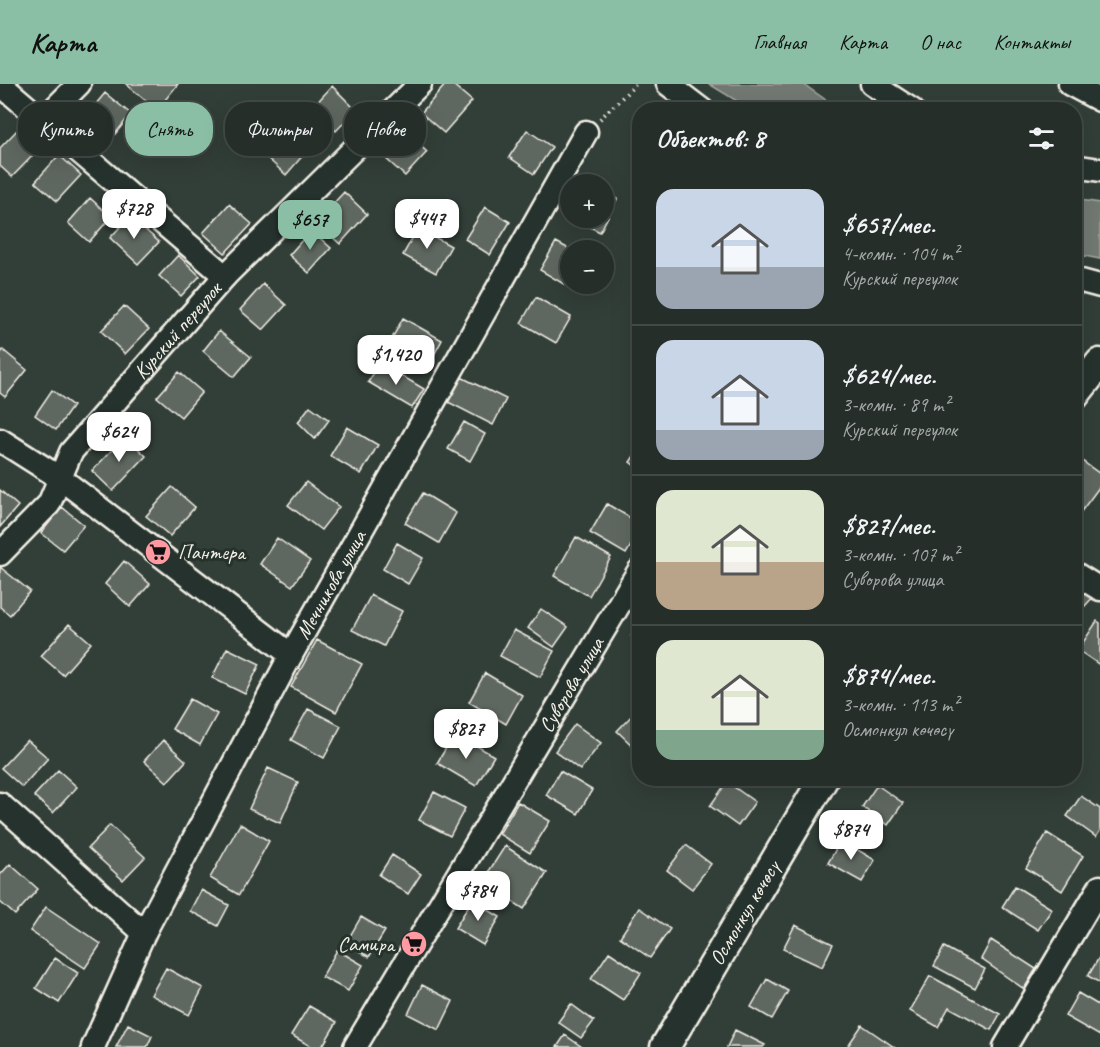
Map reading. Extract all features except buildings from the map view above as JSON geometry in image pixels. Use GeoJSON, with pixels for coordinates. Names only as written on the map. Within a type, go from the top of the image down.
{"type":"FeatureCollection","features":[{"type":"Feature","properties":{"kind":"street","name":"Курский переулок"},"geometry":{"type":"LineString","coordinates":[[0,84],[23,102]]}},
{"type":"Feature","properties":{"kind":"street"},"geometry":{"type":"LineString","coordinates":[[61,102],[79,84]]}},
{"type":"Feature","properties":{"kind":"street","name":"Курский переулок"},"geometry":{"type":"LineString","coordinates":[[0,554],[49,504],[71,452],[225,276],[420,84]]}},
{"type":"Feature","properties":{"kind":"street"},"geometry":{"type":"LineString","coordinates":[[668,84],[692,102]]}},
{"type":"Feature","properties":{"kind":"street"},"geometry":{"type":"LineString","coordinates":[[872,84],[900,102]]}},
{"type":"Feature","properties":{"kind":"street"},"geometry":{"type":"LineString","coordinates":[[1070,84],[1100,100]]}},
{"type":"Feature","properties":{"kind":"street","name":"Мечникова улица"},"geometry":{"type":"LineString","coordinates":[[93,1047],[144,933],[291,655],[586,132]]}},
{"type":"Feature","properties":{"kind":"street","name":"Курский переулок"},"geometry":{"type":"LineString","coordinates":[[87,156],[225,276]]}},
{"type":"Feature","properties":{"kind":"street"},"geometry":{"type":"LineString","coordinates":[[1082,167],[1100,170]]}},
{"type":"Feature","properties":{"kind":"street"},"geometry":{"type":"LineString","coordinates":[[1082,281],[1100,286]]}},
{"type":"Feature","properties":{"kind":"street"},"geometry":{"type":"LineString","coordinates":[[1082,386],[1100,363]]}},
{"type":"Feature","properties":{"kind":"street"},"geometry":{"type":"LineString","coordinates":[[0,440],[60,478],[291,655]]}},
{"type":"Feature","properties":{"kind":"street"},"geometry":{"type":"LineString","coordinates":[[1082,578],[1100,589]]}},
{"type":"Feature","properties":{"kind":"street","name":"Суворова улица"},"geometry":{"type":"LineString","coordinates":[[355,1047],[632,583]]}},
{"type":"Feature","properties":{"kind":"street","name":"Осмонкул көчөсү"},"geometry":{"type":"LineString","coordinates":[[665,1047],[819,786]]}},
{"type":"Feature","properties":{"kind":"street"},"geometry":{"type":"LineString","coordinates":[[0,804],[144,933]]}},
{"type":"Feature","properties":{"kind":"street"},"geometry":{"type":"LineString","coordinates":[[1005,1047],[1100,887]]}},
{"type":"Feature","properties":{"kind":"path"},"geometry":{"type":"LineString","coordinates":[[586,132],[636,84]]}},
{"type":"Feature","properties":{"kind":"shaded area"},"geometry":{"type":"Polygon","coordinates":[[[709,84],[803,84],[829,102],[739,102],[709,84]]]}},
{"type":"Feature","properties":{"kind":"shaded area"},"geometry":{"type":"Polygon","coordinates":[[[1082,200],[1100,203],[1100,259],[1082,256],[1082,200]]]}},
{"type":"Feature","properties":{"kind":"place","name":"Пантера"},"geometry":{"type":"Point","coordinates":[158,552]}},
{"type":"Feature","properties":{"kind":"place","name":"Самира"},"geometry":{"type":"Point","coordinates":[414,944]}}]}
